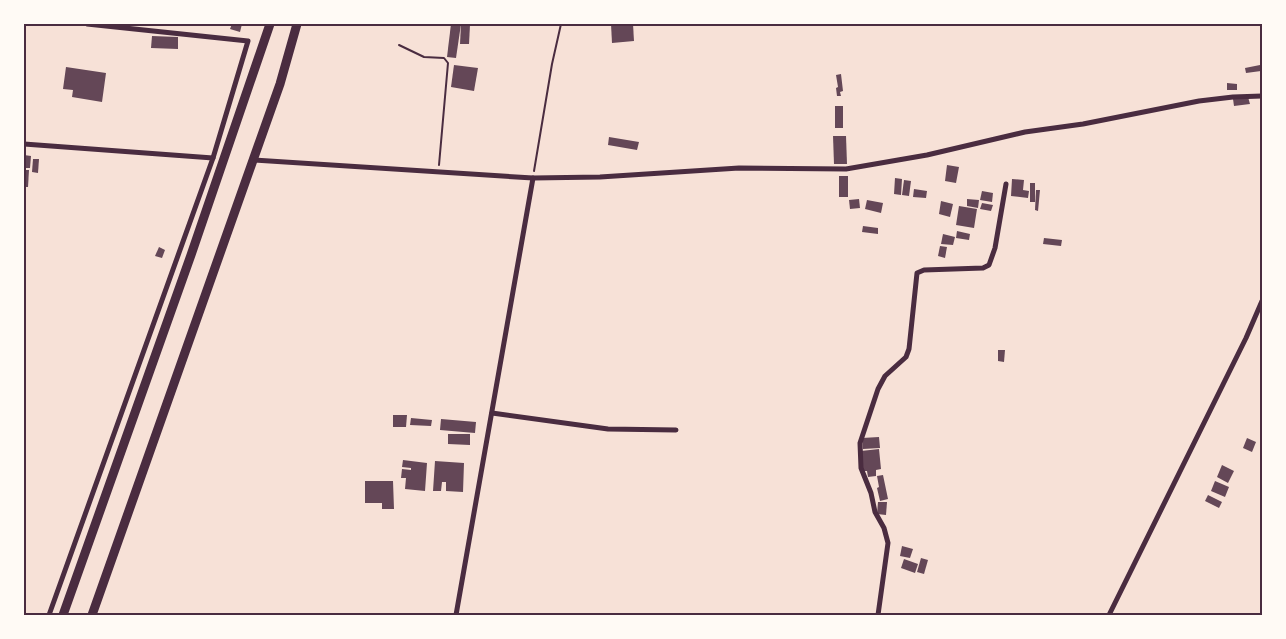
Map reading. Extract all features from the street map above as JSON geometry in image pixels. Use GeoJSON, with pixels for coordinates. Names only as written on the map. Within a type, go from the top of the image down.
{"type":"FeatureCollection","features":[{"type":"Feature","properties":{"kind":"highway"},"geometry":{"type":"LineString","coordinates":[[63,615],[191,255],[270,24]]}},
{"type":"Feature","properties":{"kind":"highway"},"geometry":{"type":"LineString","coordinates":[[92,615],[280,84],[297,24]]}},
{"type":"Feature","properties":{"kind":"street"},"geometry":{"type":"LineString","coordinates":[[50,615],[213,158],[248,41],[87,24]]}},
{"type":"Feature","properties":{"kind":"street"},"geometry":{"type":"LineString","coordinates":[[253,160],[532,178],[600,177],[739,168],[846,169],[927,155],[1026,132],[1083,124],[1199,101],[1262,96]]}},
{"type":"Feature","properties":{"kind":"street"},"geometry":{"type":"LineString","coordinates":[[24,144],[213,158]]}},
{"type":"Feature","properties":{"kind":"street"},"geometry":{"type":"LineString","coordinates":[[456,615],[532,178]]}},
{"type":"Feature","properties":{"kind":"street"},"geometry":{"type":"LineString","coordinates":[[878,615],[888,543],[884,528],[875,512],[871,493],[861,468],[860,443],[878,389],[885,376],[906,357],[909,349],[917,273],[924,270],[983,268],[989,265],[995,248],[1006,184]]}},
{"type":"Feature","properties":{"kind":"street"},"geometry":{"type":"LineString","coordinates":[[1109,615],[1246,338],[1262,301]]}},
{"type":"Feature","properties":{"kind":"street"},"geometry":{"type":"LineString","coordinates":[[492,413],[608,429],[676,430]]}},
{"type":"Feature","properties":{"kind":"path"},"geometry":{"type":"LineString","coordinates":[[532,178],[552,64],[562,24]]}},
{"type":"Feature","properties":{"kind":"path"},"geometry":{"type":"LineString","coordinates":[[399,45],[424,57],[444,58],[448,63],[439,172]]}},
{"type":"Feature","properties":{"kind":"building"},"geometry":{"type":"Polygon","coordinates":[[[232,24],[242,24],[240,32],[230,29],[232,24]]]}},
{"type":"Feature","properties":{"kind":"building"},"geometry":{"type":"Polygon","coordinates":[[[451,24],[461,24],[456,58],[447,57],[451,24]]]}},
{"type":"Feature","properties":{"kind":"building"},"geometry":{"type":"Polygon","coordinates":[[[461,24],[470,25],[469,44],[460,44],[461,24]]]}},
{"type":"Feature","properties":{"kind":"building"},"geometry":{"type":"Polygon","coordinates":[[[611,24],[633,24],[634,41],[612,43],[611,24]]]}},
{"type":"Feature","properties":{"kind":"building"},"geometry":{"type":"Polygon","coordinates":[[[152,36],[178,37],[178,49],[151,48],[152,36]]]}},
{"type":"Feature","properties":{"kind":"building"},"geometry":{"type":"Polygon","coordinates":[[[454,65],[478,68],[474,91],[451,87],[454,65]]]}},
{"type":"Feature","properties":{"kind":"building"},"geometry":{"type":"Polygon","coordinates":[[[1260,65],[1261,71],[1246,73],[1245,68],[1260,65]]]}},
{"type":"Feature","properties":{"kind":"building"},"geometry":{"type":"Polygon","coordinates":[[[66,67],[106,73],[102,102],[72,97],[73,90],[63,89],[66,67]]]}},
{"type":"Feature","properties":{"kind":"building"},"geometry":{"type":"Polygon","coordinates":[[[841,74],[843,91],[840,92],[841,96],[837,96],[836,75],[841,74]]]}},
{"type":"Feature","properties":{"kind":"building"},"geometry":{"type":"Polygon","coordinates":[[[1227,83],[1237,84],[1237,90],[1227,90],[1227,83]]]}},
{"type":"Feature","properties":{"kind":"building"},"geometry":{"type":"Polygon","coordinates":[[[1248,97],[1250,104],[1234,106],[1233,99],[1248,97]]]}},
{"type":"Feature","properties":{"kind":"building"},"geometry":{"type":"Polygon","coordinates":[[[835,106],[843,106],[843,128],[835,128],[835,106]]]}},
{"type":"Feature","properties":{"kind":"building"},"geometry":{"type":"Polygon","coordinates":[[[833,136],[846,136],[847,164],[834,164],[833,136]]]}},
{"type":"Feature","properties":{"kind":"building"},"geometry":{"type":"Polygon","coordinates":[[[609,137],[639,142],[637,150],[608,145],[609,137]]]}},
{"type":"Feature","properties":{"kind":"building"},"geometry":{"type":"Polygon","coordinates":[[[24,155],[31,156],[30,168],[24,168],[24,155]]]}},
{"type":"Feature","properties":{"kind":"building"},"geometry":{"type":"Polygon","coordinates":[[[33,159],[39,159],[38,173],[32,172],[33,159]]]}},
{"type":"Feature","properties":{"kind":"building"},"geometry":{"type":"Polygon","coordinates":[[[947,165],[959,167],[956,183],[945,181],[947,165]]]}},
{"type":"Feature","properties":{"kind":"building"},"geometry":{"type":"Polygon","coordinates":[[[24,170],[29,170],[28,187],[24,187],[24,170]]]}},
{"type":"Feature","properties":{"kind":"building"},"geometry":{"type":"Polygon","coordinates":[[[839,176],[848,176],[848,197],[839,197],[839,176]]]}},
{"type":"Feature","properties":{"kind":"building"},"geometry":{"type":"Polygon","coordinates":[[[895,178],[902,179],[901,195],[894,194],[895,178]]]}},
{"type":"Feature","properties":{"kind":"building"},"geometry":{"type":"Polygon","coordinates":[[[1012,179],[1024,180],[1023,190],[1029,191],[1028,198],[1011,196],[1012,179]]]}},
{"type":"Feature","properties":{"kind":"building"},"geometry":{"type":"Polygon","coordinates":[[[904,180],[911,181],[909,196],[902,195],[904,180]]]}},
{"type":"Feature","properties":{"kind":"building"},"geometry":{"type":"Polygon","coordinates":[[[1030,183],[1035,183],[1035,202],[1030,202],[1030,183]]]}},
{"type":"Feature","properties":{"kind":"building"},"geometry":{"type":"Polygon","coordinates":[[[914,189],[927,191],[926,198],[913,197],[914,189]]]}},
{"type":"Feature","properties":{"kind":"building"},"geometry":{"type":"Polygon","coordinates":[[[1036,190],[1040,190],[1038,211],[1035,210],[1036,190]]]}},
{"type":"Feature","properties":{"kind":"building"},"geometry":{"type":"Polygon","coordinates":[[[982,191],[993,193],[992,202],[980,200],[982,191]]]}},
{"type":"Feature","properties":{"kind":"building"},"geometry":{"type":"Polygon","coordinates":[[[859,199],[860,208],[850,209],[849,200],[859,199]]]}},
{"type":"Feature","properties":{"kind":"building"},"geometry":{"type":"Polygon","coordinates":[[[967,199],[979,200],[978,208],[967,206],[967,199]]]}},
{"type":"Feature","properties":{"kind":"building"},"geometry":{"type":"Polygon","coordinates":[[[867,200],[883,203],[881,213],[865,209],[867,200]]]}},
{"type":"Feature","properties":{"kind":"building"},"geometry":{"type":"Polygon","coordinates":[[[941,201],[953,204],[950,217],[939,214],[941,201]]]}},
{"type":"Feature","properties":{"kind":"building"},"geometry":{"type":"Polygon","coordinates":[[[982,203],[993,205],[991,211],[980,209],[982,203]]]}},
{"type":"Feature","properties":{"kind":"building"},"geometry":{"type":"Polygon","coordinates":[[[959,206],[977,209],[974,228],[956,225],[959,206]]]}},
{"type":"Feature","properties":{"kind":"building"},"geometry":{"type":"Polygon","coordinates":[[[863,226],[878,228],[878,234],[862,232],[863,226]]]}},
{"type":"Feature","properties":{"kind":"building"},"geometry":{"type":"Polygon","coordinates":[[[957,231],[970,234],[969,240],[956,238],[957,231]]]}},
{"type":"Feature","properties":{"kind":"building"},"geometry":{"type":"Polygon","coordinates":[[[943,234],[955,237],[953,245],[941,244],[943,234]]]}},
{"type":"Feature","properties":{"kind":"building"},"geometry":{"type":"Polygon","coordinates":[[[1044,238],[1062,240],[1061,246],[1043,244],[1044,238]]]}},
{"type":"Feature","properties":{"kind":"building"},"geometry":{"type":"Polygon","coordinates":[[[940,246],[947,247],[945,258],[938,256],[940,246]]]}},
{"type":"Feature","properties":{"kind":"building"},"geometry":{"type":"Polygon","coordinates":[[[159,247],[165,250],[162,258],[155,256],[159,247]]]}},
{"type":"Feature","properties":{"kind":"building"},"geometry":{"type":"Polygon","coordinates":[[[998,350],[1005,350],[1004,362],[998,361],[998,350]]]}},
{"type":"Feature","properties":{"kind":"building"},"geometry":{"type":"Polygon","coordinates":[[[393,415],[407,415],[406,427],[393,427],[393,415]]]}},
{"type":"Feature","properties":{"kind":"building"},"geometry":{"type":"Polygon","coordinates":[[[411,418],[432,420],[431,426],[410,425],[411,418]]]}},
{"type":"Feature","properties":{"kind":"building"},"geometry":{"type":"Polygon","coordinates":[[[441,419],[476,422],[475,433],[440,430],[441,419]]]}},
{"type":"Feature","properties":{"kind":"building"},"geometry":{"type":"Polygon","coordinates":[[[448,434],[470,434],[470,445],[448,444],[448,434]]]}},
{"type":"Feature","properties":{"kind":"building"},"geometry":{"type":"Polygon","coordinates":[[[879,437],[880,448],[863,449],[862,438],[879,437]]]}},
{"type":"Feature","properties":{"kind":"building"},"geometry":{"type":"Polygon","coordinates":[[[1247,438],[1256,442],[1252,452],[1243,448],[1247,438]]]}},
{"type":"Feature","properties":{"kind":"building"},"geometry":{"type":"Polygon","coordinates":[[[879,449],[881,469],[876,470],[876,476],[868,477],[867,471],[863,471],[861,451],[879,449]]]}},
{"type":"Feature","properties":{"kind":"building"},"geometry":{"type":"Polygon","coordinates":[[[403,460],[427,463],[425,491],[405,489],[406,478],[401,478],[402,469],[411,470],[411,468],[402,467],[403,460]]]}},
{"type":"Feature","properties":{"kind":"building"},"geometry":{"type":"Polygon","coordinates":[[[435,461],[464,463],[463,492],[446,491],[446,482],[442,482],[441,491],[433,491],[435,461]]]}},
{"type":"Feature","properties":{"kind":"building"},"geometry":{"type":"Polygon","coordinates":[[[1222,465],[1234,471],[1228,483],[1217,477],[1222,465]]]}},
{"type":"Feature","properties":{"kind":"building"},"geometry":{"type":"Polygon","coordinates":[[[883,475],[888,499],[880,501],[877,476],[883,475]]]}},
{"type":"Feature","properties":{"kind":"building"},"geometry":{"type":"Polygon","coordinates":[[[365,481],[393,481],[394,509],[382,509],[382,503],[365,503],[365,481]]]}},
{"type":"Feature","properties":{"kind":"building"},"geometry":{"type":"Polygon","coordinates":[[[1215,481],[1229,487],[1225,497],[1211,491],[1215,481]]]}},
{"type":"Feature","properties":{"kind":"building"},"geometry":{"type":"Polygon","coordinates":[[[1208,495],[1222,502],[1219,508],[1205,501],[1208,495]]]}},
{"type":"Feature","properties":{"kind":"building"},"geometry":{"type":"Polygon","coordinates":[[[878,502],[887,502],[886,515],[877,514],[878,502]]]}},
{"type":"Feature","properties":{"kind":"building"},"geometry":{"type":"Polygon","coordinates":[[[902,546],[913,549],[910,558],[900,556],[902,546]]]}},
{"type":"Feature","properties":{"kind":"building"},"geometry":{"type":"Polygon","coordinates":[[[921,558],[928,560],[924,574],[917,572],[921,558]]]}},
{"type":"Feature","properties":{"kind":"building"},"geometry":{"type":"Polygon","coordinates":[[[904,559],[918,564],[915,573],[901,568],[904,559]]]}}]}
